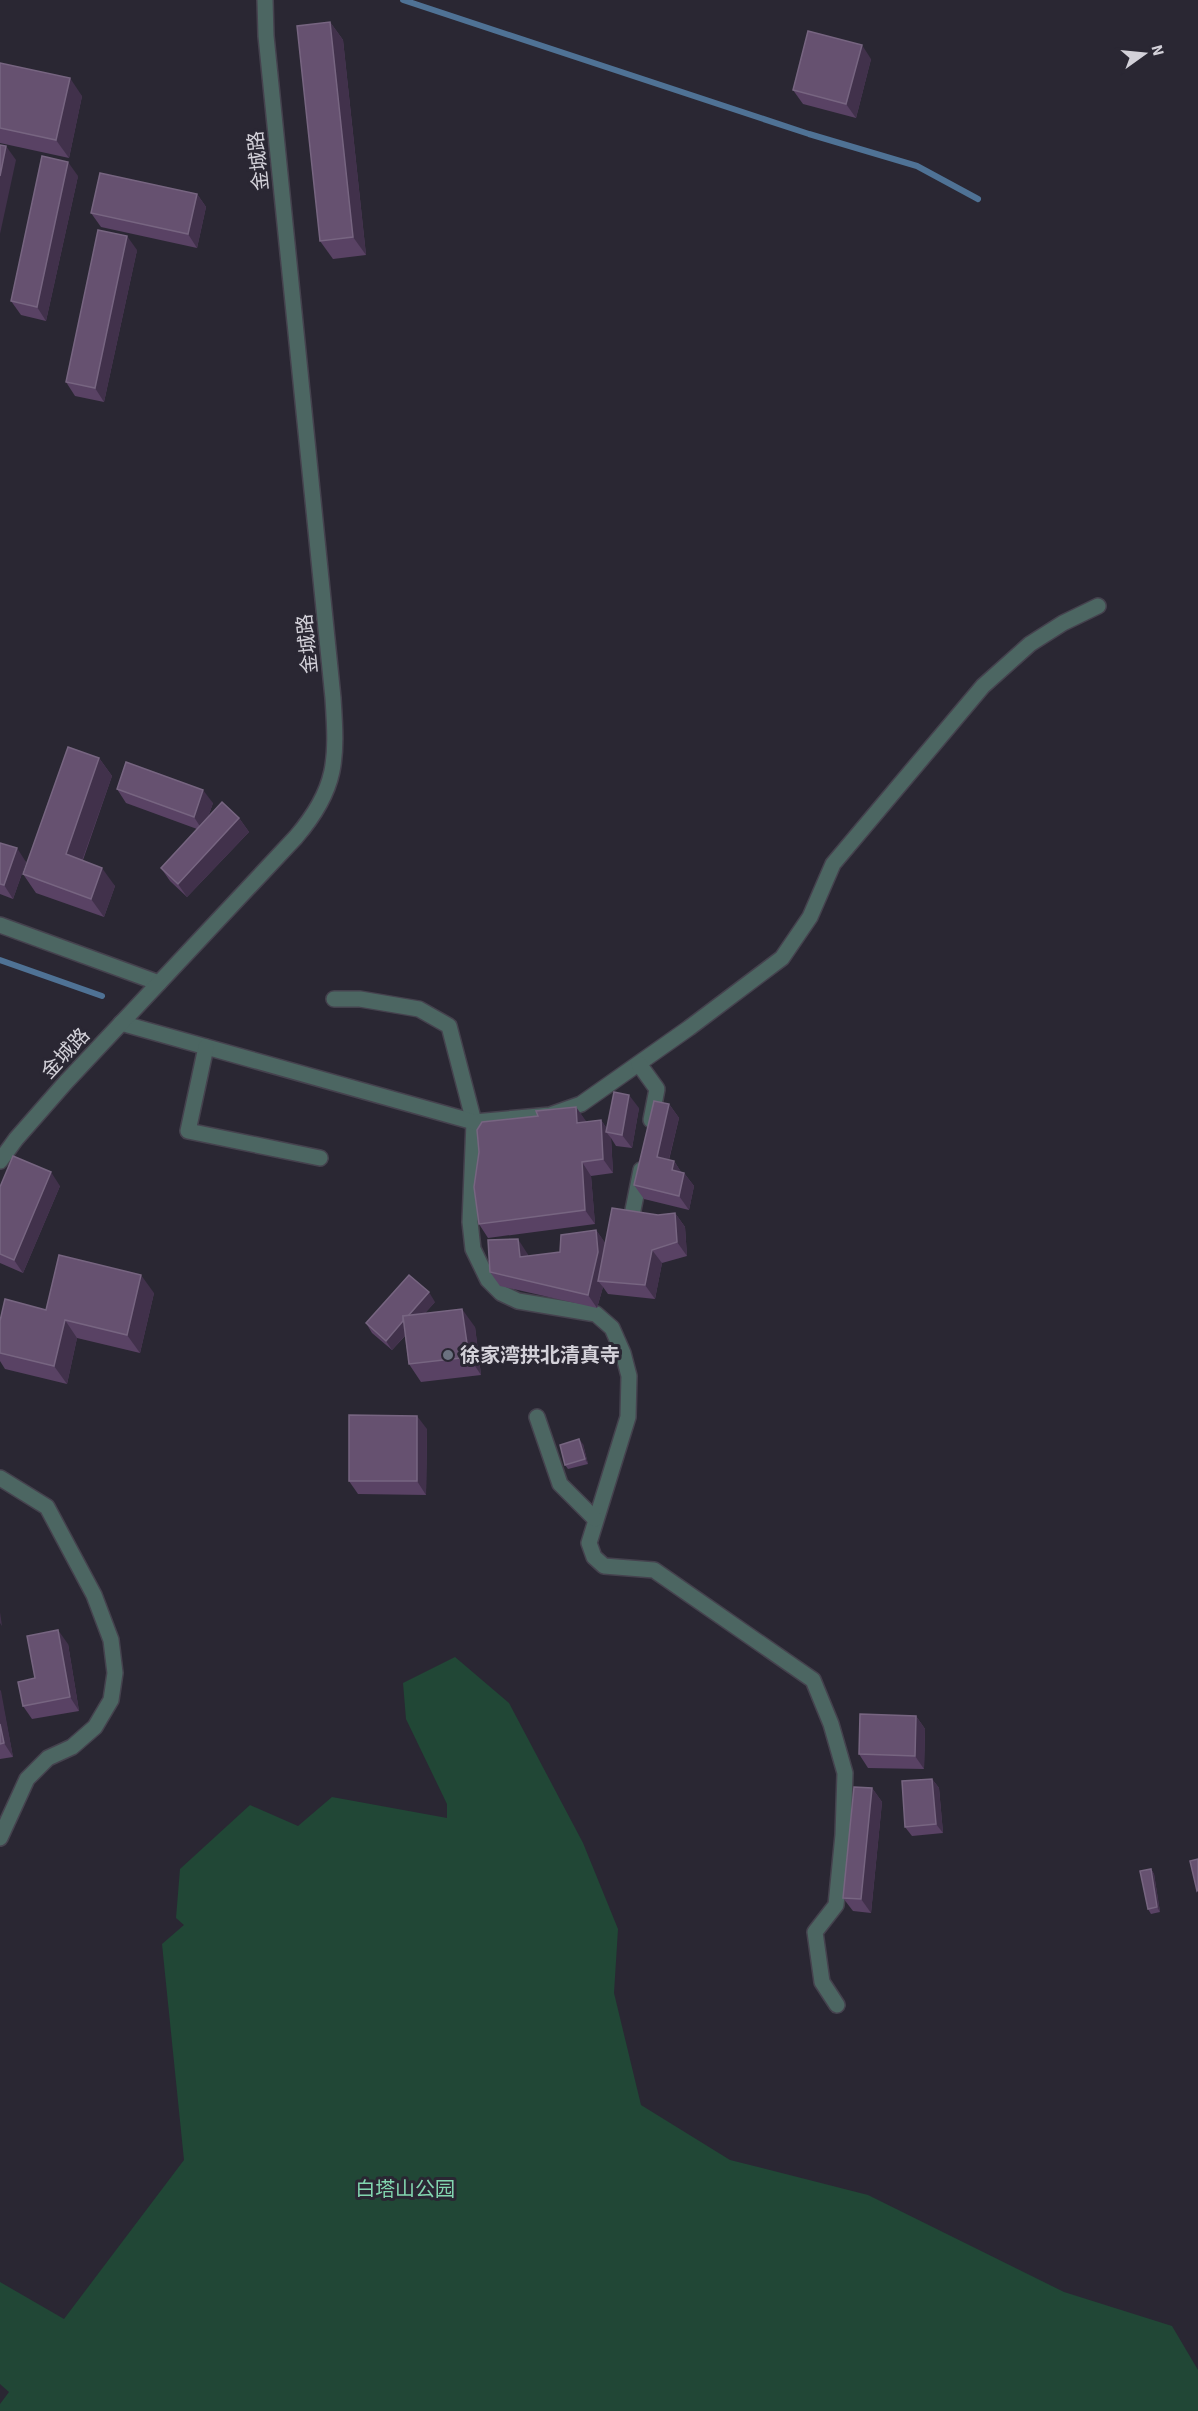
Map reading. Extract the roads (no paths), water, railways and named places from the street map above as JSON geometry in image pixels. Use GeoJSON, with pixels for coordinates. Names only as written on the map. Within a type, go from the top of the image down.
{"type":"FeatureCollection","features":[{"type":"Feature","properties":{"kind":"street","name":"金城路"},"geometry":{"type":"LineString","coordinates":[[0,1161],[58,1090],[310,821],[331,782],[335,752],[333,698],[266,36],[265,0]]}},
{"type":"Feature","properties":{"kind":"street"},"geometry":{"type":"LineString","coordinates":[[121,1023],[474,1122],[550,1115],[581,1104],[782,958],[810,917],[832,864],[983,686],[1030,644],[1063,623],[1098,606]]}},
{"type":"Feature","properties":{"kind":"street"},"geometry":{"type":"LineString","coordinates":[[0,925],[159,983]]}},
{"type":"Feature","properties":{"kind":"street"},"geometry":{"type":"LineString","coordinates":[[334,999],[360,999],[419,1009],[449,1026],[474,1122],[470,1222],[473,1249],[488,1280],[501,1293],[518,1300],[596,1314],[612,1328],[623,1353],[629,1376],[628,1417],[589,1543],[594,1557],[604,1566],[654,1570],[813,1680],[831,1724],[845,1773],[843,1835],[836,1905],[815,1932],[822,1982],[837,2005]]}},
{"type":"Feature","properties":{"kind":"street"},"geometry":{"type":"LineString","coordinates":[[206,1047],[188,1131],[320,1158]]}},
{"type":"Feature","properties":{"kind":"street"},"geometry":{"type":"LineString","coordinates":[[639,1064],[657,1089],[648,1133]]}},
{"type":"Feature","properties":{"kind":"street"},"geometry":{"type":"LineString","coordinates":[[633,1210],[644,1155]]}},
{"type":"Feature","properties":{"kind":"street"},"geometry":{"type":"LineString","coordinates":[[537,1417],[560,1484],[595,1519]]}},
{"type":"Feature","properties":{"kind":"street"},"geometry":{"type":"LineString","coordinates":[[0,1478],[47,1507],[94,1595],[111,1640],[115,1673],[111,1700],[95,1727],[72,1747],[48,1758],[27,1779],[0,1838]]}},
{"type":"Feature","properties":{"kind":"waterway"},"geometry":{"type":"LineString","coordinates":[[403,0],[809,134],[917,166],[978,199]]}},
{"type":"Feature","properties":{"kind":"waterway"},"geometry":{"type":"LineString","coordinates":[[0,960],[102,996]]}},
{"type":"Feature","properties":{"kind":"place","name":"徐家湾拱北清真寺"},"geometry":{"type":"Point","coordinates":[448,1355]}},
{"type":"Feature","properties":{"kind":"park label","name":"白塔山公园"},"geometry":{"type":"Point","coordinates":[405,2189]}}]}
